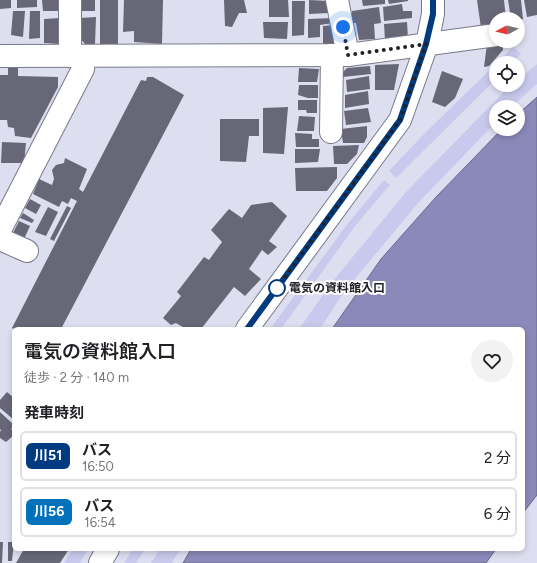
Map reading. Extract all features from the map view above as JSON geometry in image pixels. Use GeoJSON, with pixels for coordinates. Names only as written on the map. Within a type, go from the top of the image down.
{"type":"FeatureCollection","features":[{"type":"Feature","properties":{"kind":"street"},"geometry":{"type":"LineString","coordinates":[[0,230],[7,199],[83,69],[77,56],[70,0]]}},
{"type":"Feature","properties":{"kind":"street"},"geometry":{"type":"LineString","coordinates":[[331,132],[340,55],[337,0]]}},
{"type":"Feature","properties":{"kind":"street"},"geometry":{"type":"LineString","coordinates":[[248,327],[400,120],[426,44],[433,14],[433,0]]}},
{"type":"Feature","properties":{"kind":"street"},"geometry":{"type":"LineString","coordinates":[[0,56],[340,55],[489,36]]}},
{"type":"Feature","properties":{"kind":"street"},"geometry":{"type":"LineString","coordinates":[[0,238],[27,251]]}},
{"type":"Feature","properties":{"kind":"street"},"geometry":{"type":"LineString","coordinates":[[100,563],[107,551]]}},
{"type":"Feature","properties":{"kind":"shaded area"},"geometry":{"type":"Polygon","coordinates":[[[512,48],[521,54],[519,56],[504,56],[512,48]]]}},
{"type":"Feature","properties":{"kind":"shaded area"},"geometry":{"type":"Polygon","coordinates":[[[537,64],[537,84],[519,100],[496,100],[504,92],[525,92],[525,74],[537,64]]]}},
{"type":"Feature","properties":{"kind":"shaded area"},"geometry":{"type":"Polygon","coordinates":[[[489,71],[489,86],[396,178],[389,171],[425,133],[489,71]]]}},
{"type":"Feature","properties":{"kind":"shaded area"},"geometry":{"type":"Polygon","coordinates":[[[537,97],[537,495],[525,510],[525,327],[333,327],[381,259],[436,197],[495,136],[525,136],[525,108],[537,97]]]}},
{"type":"Feature","properties":{"kind":"shaded area"},"geometry":{"type":"Polygon","coordinates":[[[489,107],[489,129],[419,202],[344,292],[321,327],[300,327],[332,282],[407,191],[489,107]]]}},
{"type":"Feature","properties":{"kind":"shaded area"},"geometry":{"type":"Polygon","coordinates":[[[384,180],[390,185],[355,226],[282,327],[271,327],[349,222],[384,180]]]}},
{"type":"Feature","properties":{"kind":"shaded area"},"geometry":{"type":"Polygon","coordinates":[[[72,551],[87,551],[80,563],[64,563],[72,551]]]}},
{"type":"Feature","properties":{"kind":"shaded area"},"geometry":{"type":"Polygon","coordinates":[[[132,551],[144,551],[136,563],[124,563],[132,551]]]}},
{"type":"Feature","properties":{"kind":"shaded area"},"geometry":{"type":"Polygon","coordinates":[[[159,551],[179,551],[172,563],[151,563],[159,551]]]}},
{"type":"Feature","properties":{"kind":"shaded area"},"geometry":{"type":"Polygon","coordinates":[[[190,551],[495,551],[486,563],[183,563],[190,551]]]}},
{"type":"Feature","properties":{"kind":"building"},"geometry":{"type":"Polygon","coordinates":[[[0,0],[11,0],[11,8],[0,9],[0,0]]]}},
{"type":"Feature","properties":{"kind":"building"},"geometry":{"type":"Polygon","coordinates":[[[17,0],[37,0],[37,7],[17,8],[17,0]]]}},
{"type":"Feature","properties":{"kind":"building"},"geometry":{"type":"Polygon","coordinates":[[[42,0],[58,0],[58,11],[43,11],[42,0]]]}},
{"type":"Feature","properties":{"kind":"building"},"geometry":{"type":"Polygon","coordinates":[[[81,0],[95,0],[95,11],[81,11],[81,0]]]}},
{"type":"Feature","properties":{"kind":"building"},"geometry":{"type":"Polygon","coordinates":[[[100,0],[118,0],[118,46],[100,44],[100,0]]]}},
{"type":"Feature","properties":{"kind":"building"},"geometry":{"type":"Polygon","coordinates":[[[124,0],[163,0],[162,44],[134,42],[134,31],[123,32],[124,0]]]}},
{"type":"Feature","properties":{"kind":"building"},"geometry":{"type":"Polygon","coordinates":[[[224,0],[244,0],[247,13],[239,13],[232,27],[225,26],[224,0]]]}},
{"type":"Feature","properties":{"kind":"building"},"geometry":{"type":"Polygon","coordinates":[[[269,0],[288,0],[289,17],[269,17],[269,0]]]}},
{"type":"Feature","properties":{"kind":"building"},"geometry":{"type":"Polygon","coordinates":[[[309,0],[329,1],[329,13],[309,14],[309,0]]]}},
{"type":"Feature","properties":{"kind":"building"},"geometry":{"type":"Polygon","coordinates":[[[362,0],[385,0],[385,4],[363,6],[362,0]]]}},
{"type":"Feature","properties":{"kind":"building"},"geometry":{"type":"Polygon","coordinates":[[[388,0],[408,0],[408,1],[389,4],[388,0]]]}},
{"type":"Feature","properties":{"kind":"building"},"geometry":{"type":"Polygon","coordinates":[[[477,0],[504,0],[505,12],[489,12],[489,27],[481,28],[477,0]]]}},
{"type":"Feature","properties":{"kind":"building"},"geometry":{"type":"Polygon","coordinates":[[[508,0],[521,0],[522,12],[510,12],[508,0]]]}},
{"type":"Feature","properties":{"kind":"building"},"geometry":{"type":"Polygon","coordinates":[[[524,0],[537,0],[537,15],[527,17],[524,0]]]}},
{"type":"Feature","properties":{"kind":"building"},"geometry":{"type":"Polygon","coordinates":[[[292,1],[305,1],[304,35],[292,36],[292,1]]]}},
{"type":"Feature","properties":{"kind":"building"},"geometry":{"type":"Polygon","coordinates":[[[402,4],[403,11],[412,11],[412,18],[384,21],[383,7],[402,4]]]}},
{"type":"Feature","properties":{"kind":"building"},"geometry":{"type":"Polygon","coordinates":[[[379,7],[381,23],[374,24],[375,39],[359,40],[356,23],[352,23],[352,11],[379,7]]]}},
{"type":"Feature","properties":{"kind":"building"},"geometry":{"type":"Polygon","coordinates":[[[13,11],[25,11],[23,37],[11,35],[13,11]]]}},
{"type":"Feature","properties":{"kind":"building"},"geometry":{"type":"Polygon","coordinates":[[[30,11],[40,11],[40,38],[29,39],[30,11]]]}},
{"type":"Feature","properties":{"kind":"building"},"geometry":{"type":"Polygon","coordinates":[[[96,17],[95,44],[85,44],[79,37],[79,18],[96,17]]]}},
{"type":"Feature","properties":{"kind":"building"},"geometry":{"type":"Polygon","coordinates":[[[60,18],[60,44],[44,43],[44,19],[60,18]]]}},
{"type":"Feature","properties":{"kind":"building"},"geometry":{"type":"Polygon","coordinates":[[[333,18],[333,23],[320,25],[320,37],[308,38],[308,19],[333,18]]]}},
{"type":"Feature","properties":{"kind":"building"},"geometry":{"type":"Polygon","coordinates":[[[263,22],[288,22],[287,39],[264,38],[263,22]]]}},
{"type":"Feature","properties":{"kind":"building"},"geometry":{"type":"Polygon","coordinates":[[[407,22],[408,39],[385,40],[384,24],[407,22]]]}},
{"type":"Feature","properties":{"kind":"building"},"geometry":{"type":"Polygon","coordinates":[[[336,25],[336,44],[323,44],[323,26],[336,25]]]}},
{"type":"Feature","properties":{"kind":"building"},"geometry":{"type":"Polygon","coordinates":[[[487,44],[489,44],[489,48],[503,48],[503,50],[498,56],[489,56],[489,66],[484,67],[487,44]]]}},
{"type":"Feature","properties":{"kind":"building"},"geometry":{"type":"Polygon","coordinates":[[[399,64],[394,90],[375,90],[375,65],[399,64]]]}},
{"type":"Feature","properties":{"kind":"building"},"geometry":{"type":"Polygon","coordinates":[[[370,66],[371,74],[343,77],[343,72],[347,68],[370,66]]]}},
{"type":"Feature","properties":{"kind":"building"},"geometry":{"type":"Polygon","coordinates":[[[8,68],[18,68],[18,76],[58,77],[58,87],[31,138],[15,136],[14,128],[8,127],[7,120],[0,120],[0,75],[8,75],[8,68]]]}},
{"type":"Feature","properties":{"kind":"building"},"geometry":{"type":"Polygon","coordinates":[[[299,68],[319,69],[317,82],[298,82],[299,68]]]}},
{"type":"Feature","properties":{"kind":"building"},"geometry":{"type":"Polygon","coordinates":[[[442,71],[463,79],[455,98],[445,107],[432,102],[442,71]]]}},
{"type":"Feature","properties":{"kind":"building"},"geometry":{"type":"Polygon","coordinates":[[[369,76],[370,89],[347,92],[346,80],[369,76]]]}},
{"type":"Feature","properties":{"kind":"building"},"geometry":{"type":"Polygon","coordinates":[[[147,77],[153,77],[184,95],[62,327],[13,327],[77,201],[71,198],[68,204],[62,201],[59,207],[33,194],[39,179],[52,185],[54,179],[52,170],[56,165],[64,163],[65,158],[87,169],[79,189],[83,192],[141,80],[146,81],[147,77]]]}},
{"type":"Feature","properties":{"kind":"building"},"geometry":{"type":"Polygon","coordinates":[[[299,85],[318,85],[318,98],[308,98],[298,95],[299,85]]]}},
{"type":"Feature","properties":{"kind":"building"},"geometry":{"type":"Polygon","coordinates":[[[368,91],[369,104],[345,108],[345,95],[368,91]]]}},
{"type":"Feature","properties":{"kind":"building"},"geometry":{"type":"Polygon","coordinates":[[[298,100],[317,100],[317,113],[307,113],[306,110],[298,110],[298,100]]]}},
{"type":"Feature","properties":{"kind":"building"},"geometry":{"type":"Polygon","coordinates":[[[288,107],[284,154],[263,153],[263,108],[288,107]]]}},
{"type":"Feature","properties":{"kind":"building"},"geometry":{"type":"Polygon","coordinates":[[[368,108],[371,122],[346,125],[344,111],[368,108]]]}},
{"type":"Feature","properties":{"kind":"building"},"geometry":{"type":"Polygon","coordinates":[[[299,116],[315,117],[314,131],[297,131],[299,116]]]}},
{"type":"Feature","properties":{"kind":"building"},"geometry":{"type":"Polygon","coordinates":[[[220,119],[259,119],[259,136],[249,136],[246,162],[220,161],[220,119]]]}},
{"type":"Feature","properties":{"kind":"building"},"geometry":{"type":"Polygon","coordinates":[[[367,126],[367,137],[364,143],[343,143],[341,129],[367,126]]]}},
{"type":"Feature","properties":{"kind":"building"},"geometry":{"type":"Polygon","coordinates":[[[295,133],[312,134],[312,139],[319,139],[319,147],[296,147],[295,133]]]}},
{"type":"Feature","properties":{"kind":"building"},"geometry":{"type":"Polygon","coordinates":[[[2,142],[26,143],[24,163],[1,163],[2,142]]]}},
{"type":"Feature","properties":{"kind":"building"},"geometry":{"type":"Polygon","coordinates":[[[359,145],[357,154],[347,164],[334,164],[333,146],[359,145]]]}},
{"type":"Feature","properties":{"kind":"building"},"geometry":{"type":"Polygon","coordinates":[[[295,149],[320,149],[318,162],[295,163],[295,149]]]}},
{"type":"Feature","properties":{"kind":"building"},"geometry":{"type":"Polygon","coordinates":[[[337,167],[337,178],[327,191],[296,191],[295,168],[337,167]]]}},
{"type":"Feature","properties":{"kind":"building"},"geometry":{"type":"Polygon","coordinates":[[[30,199],[41,205],[36,214],[25,208],[30,199]]]}},
{"type":"Feature","properties":{"kind":"building"},"geometry":{"type":"Polygon","coordinates":[[[272,202],[287,216],[269,241],[277,247],[268,255],[262,250],[249,269],[261,279],[245,296],[234,287],[203,327],[183,327],[176,323],[171,325],[163,318],[181,296],[177,292],[204,257],[209,260],[222,242],[211,230],[229,209],[242,218],[251,205],[272,202]]]}},
{"type":"Feature","properties":{"kind":"building"},"geometry":{"type":"Polygon","coordinates":[[[67,206],[71,208],[54,241],[50,239],[67,206]]]}},
{"type":"Feature","properties":{"kind":"building"},"geometry":{"type":"Polygon","coordinates":[[[48,207],[58,212],[46,236],[35,232],[48,207]]]}},
{"type":"Feature","properties":{"kind":"building"},"geometry":{"type":"Polygon","coordinates":[[[23,213],[34,220],[32,223],[20,218],[23,213]]]}},
{"type":"Feature","properties":{"kind":"building"},"geometry":{"type":"Polygon","coordinates":[[[19,221],[30,226],[24,239],[13,233],[19,221]]]}},
{"type":"Feature","properties":{"kind":"building"},"geometry":{"type":"Polygon","coordinates":[[[7,392],[12,396],[12,418],[0,408],[0,400],[7,392]]]}},
{"type":"Feature","properties":{"kind":"building"},"geometry":{"type":"Polygon","coordinates":[[[0,412],[12,423],[12,437],[6,442],[0,438],[0,412]]]}},
{"type":"Feature","properties":{"kind":"building"},"geometry":{"type":"Polygon","coordinates":[[[0,542],[3,542],[2,563],[0,563],[0,542]]]}},
{"type":"Feature","properties":{"kind":"building"},"geometry":{"type":"Polygon","coordinates":[[[8,542],[12,542],[12,561],[8,561],[8,542]]]}},
{"type":"Feature","properties":{"kind":"building"},"geometry":{"type":"Polygon","coordinates":[[[23,551],[68,551],[60,563],[16,563],[23,551]]]}},
{"type":"Feature","properties":{"kind":"bus line","name":"川51"},"geometry":{"type":"LineString","coordinates":[[248,327],[400,120],[426,44],[433,14],[433,0]]}},
{"type":"Feature","properties":{"kind":"place","name":"電気の資料館入口"},"geometry":{"type":"Point","coordinates":[277,288]}},
{"type":"Feature","properties":{"kind":"route"},"geometry":{"type":"LineString","coordinates":[[277,288],[400,120],[426,44],[348,55],[343,27]]}}]}
